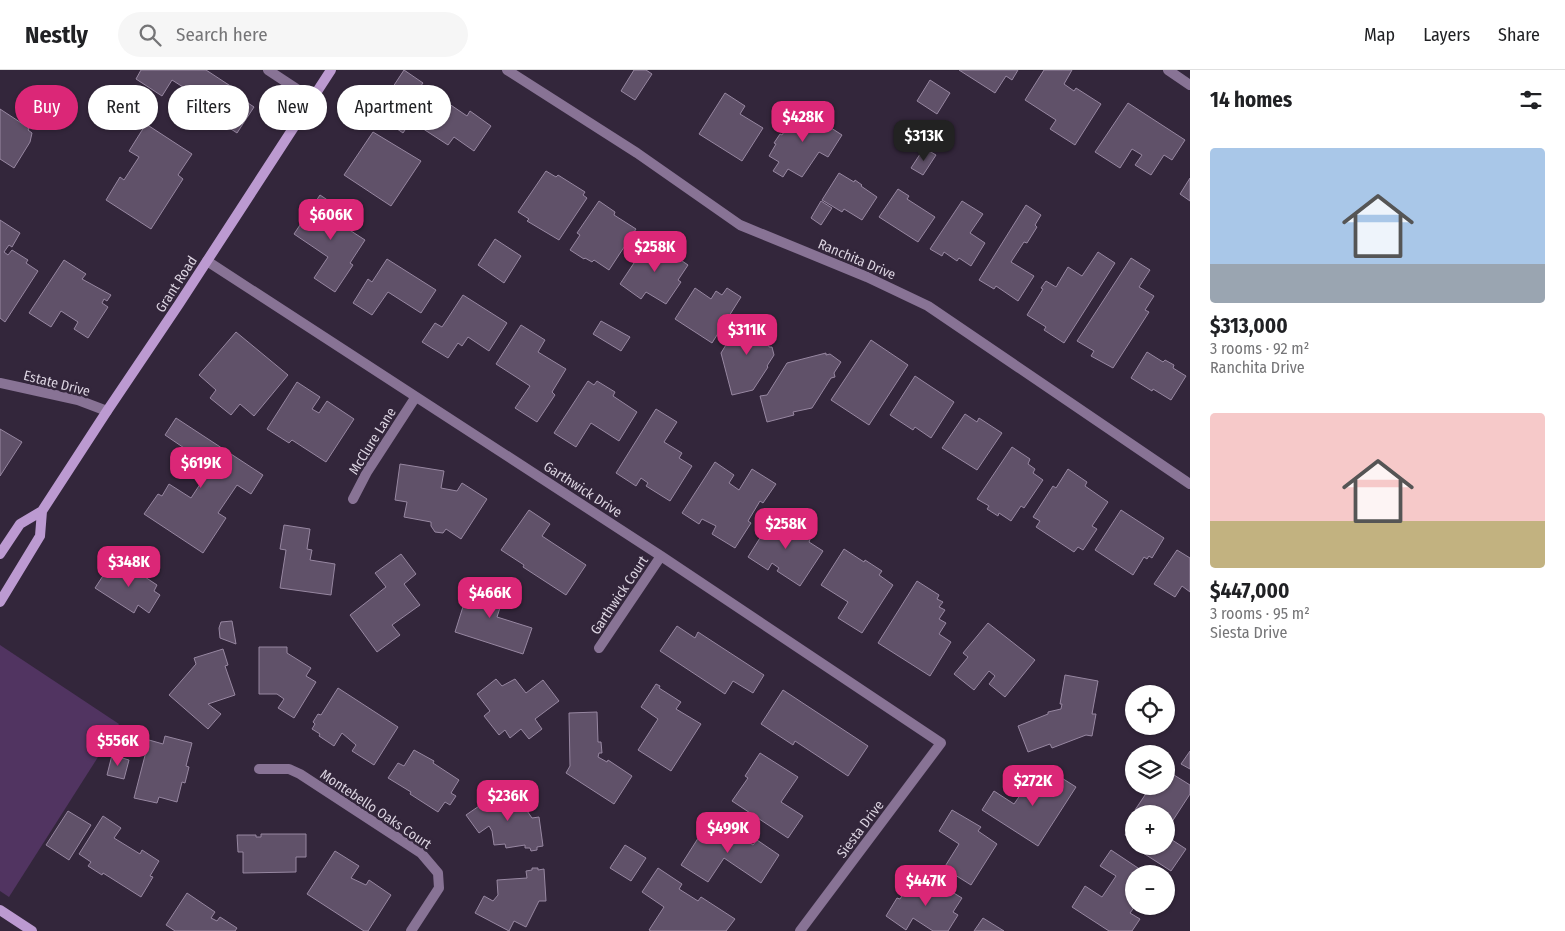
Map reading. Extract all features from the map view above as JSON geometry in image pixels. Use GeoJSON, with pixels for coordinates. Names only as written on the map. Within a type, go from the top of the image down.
{"type":"FeatureCollection","features":[{"type":"Feature","properties":{"kind":"main road","name":"Grant Road"},"geometry":{"type":"LineString","coordinates":[[321,85],[331,70]]}},
{"type":"Feature","properties":{"kind":"main road","name":"Grant Road"},"geometry":{"type":"LineString","coordinates":[[0,602],[40,536],[42,512],[292,130]]}},
{"type":"Feature","properties":{"kind":"main road","name":"Grant Road"},"geometry":{"type":"LineString","coordinates":[[0,554],[20,524],[42,512]]}},
{"type":"Feature","properties":{"kind":"main road"},"geometry":{"type":"LineString","coordinates":[[0,910],[32,931]]}},
{"type":"Feature","properties":{"kind":"street"},"geometry":{"type":"LineString","coordinates":[[268,70],[292,85]]}},
{"type":"Feature","properties":{"kind":"street","name":"Ranchita Drive"},"geometry":{"type":"LineString","coordinates":[[507,70],[638,153],[740,225],[867,277],[928,306],[1190,484]]}},
{"type":"Feature","properties":{"kind":"street"},"geometry":{"type":"LineString","coordinates":[[1168,70],[1190,85]]}},
{"type":"Feature","properties":{"kind":"street","name":"Garthwick Drive"},"geometry":{"type":"LineString","coordinates":[[207,262],[661,556],[942,743]]}},
{"type":"Feature","properties":{"kind":"street","name":"Estate Drive"},"geometry":{"type":"LineString","coordinates":[[0,383],[78,400],[106,412]]}},
{"type":"Feature","properties":{"kind":"street","name":"McClure Lane"},"geometry":{"type":"LineString","coordinates":[[353,499],[367,472],[415,398]]}},
{"type":"Feature","properties":{"kind":"street","name":"Garthwick Court"},"geometry":{"type":"LineString","coordinates":[[599,648],[661,556]]}},
{"type":"Feature","properties":{"kind":"street","name":"Siesta Drive"},"geometry":{"type":"LineString","coordinates":[[800,931],[942,743]]}},
{"type":"Feature","properties":{"kind":"street","name":"Montebello Oaks Court"},"geometry":{"type":"LineString","coordinates":[[260,769],[289,769],[300,774],[421,853],[438,872],[439,888],[411,931]]}},
{"type":"Feature","properties":{"kind":"shaded area"},"geometry":{"type":"Polygon","coordinates":[[[0,645],[119,724],[9,897],[0,891],[0,645]]]}},
{"type":"Feature","properties":{"kind":"building"},"geometry":{"type":"Polygon","coordinates":[[[141,70],[206,70],[229,85],[180,85],[172,80],[162,96],[158,93],[158,85],[145,85],[136,79],[141,70]]]}},
{"type":"Feature","properties":{"kind":"building"},"geometry":{"type":"Polygon","coordinates":[[[404,70],[423,83],[422,85],[394,85],[404,70]]]}},
{"type":"Feature","properties":{"kind":"building"},"geometry":{"type":"Polygon","coordinates":[[[634,70],[646,70],[652,74],[635,100],[621,91],[634,70]]]}},
{"type":"Feature","properties":{"kind":"building"},"geometry":{"type":"Polygon","coordinates":[[[959,70],[1018,70],[1012,80],[1006,76],[995,93],[959,70]]]}},
{"type":"Feature","properties":{"kind":"building"},"geometry":{"type":"Polygon","coordinates":[[[1044,70],[1072,70],[1064,84],[1074,91],[1076,88],[1101,104],[1075,145],[1050,129],[1056,120],[1025,100],[1044,70]]]}},
{"type":"Feature","properties":{"kind":"building"},"geometry":{"type":"Polygon","coordinates":[[[930,80],[950,93],[937,114],[917,101],[930,80]]]}},
{"type":"Feature","properties":{"kind":"building"},"geometry":{"type":"Polygon","coordinates":[[[725,93],[745,106],[740,114],[763,128],[742,161],[699,134],[725,93]]]}},
{"type":"Feature","properties":{"kind":"building"},"geometry":{"type":"Polygon","coordinates":[[[1128,103],[1185,140],[1172,160],[1164,155],[1151,175],[1135,165],[1142,155],[1132,149],[1120,168],[1095,152],[1128,103]]]}},
{"type":"Feature","properties":{"kind":"building"},"geometry":{"type":"Polygon","coordinates":[[[249,104],[254,107],[249,115],[249,104]]]}},
{"type":"Feature","properties":{"kind":"building"},"geometry":{"type":"Polygon","coordinates":[[[802,104],[816,113],[812,119],[820,125],[822,122],[842,135],[828,157],[819,152],[802,177],[788,169],[783,177],[773,171],[779,162],[769,156],[776,144],[774,143],[780,134],[782,135],[802,104]]]}},
{"type":"Feature","properties":{"kind":"building"},"geometry":{"type":"Polygon","coordinates":[[[451,105],[467,116],[470,111],[491,126],[474,151],[454,137],[448,145],[425,130],[451,130],[451,105]]]}},
{"type":"Feature","properties":{"kind":"building"},"geometry":{"type":"Polygon","coordinates":[[[0,109],[15,119],[15,130],[28,130],[32,133],[30,142],[14,168],[0,159],[0,109]]]}},
{"type":"Feature","properties":{"kind":"building"},"geometry":{"type":"Polygon","coordinates":[[[142,130],[155,130],[192,154],[178,175],[183,179],[151,229],[106,200],[120,177],[124,180],[139,157],[129,151],[142,130]]]}},
{"type":"Feature","properties":{"kind":"building"},"geometry":{"type":"Polygon","coordinates":[[[373,132],[421,161],[391,206],[344,175],[373,132]]]}},
{"type":"Feature","properties":{"kind":"building"},"geometry":{"type":"Polygon","coordinates":[[[924,148],[936,155],[923,175],[911,168],[924,148]]]}},
{"type":"Feature","properties":{"kind":"building"},"geometry":{"type":"Polygon","coordinates":[[[546,171],[556,177],[558,175],[585,192],[583,195],[587,198],[559,240],[527,221],[529,219],[518,212],[546,171]]]}},
{"type":"Feature","properties":{"kind":"building"},"geometry":{"type":"Polygon","coordinates":[[[839,173],[854,182],[855,180],[877,197],[862,220],[844,209],[842,212],[822,200],[839,173]]]}},
{"type":"Feature","properties":{"kind":"building"},"geometry":{"type":"Polygon","coordinates":[[[1190,178],[1190,201],[1180,194],[1190,178]]]}},
{"type":"Feature","properties":{"kind":"building"},"geometry":{"type":"Polygon","coordinates":[[[898,189],[909,196],[907,199],[935,217],[918,242],[879,217],[898,189]]]}},
{"type":"Feature","properties":{"kind":"building"},"geometry":{"type":"Polygon","coordinates":[[[320,195],[344,211],[338,223],[346,211],[356,217],[348,229],[365,240],[350,263],[353,265],[335,292],[314,278],[328,257],[294,234],[320,195]]]}},
{"type":"Feature","properties":{"kind":"building"},"geometry":{"type":"Polygon","coordinates":[[[599,201],[615,212],[614,215],[636,229],[609,270],[594,260],[592,262],[584,259],[570,250],[580,235],[577,233],[599,201]]]}},
{"type":"Feature","properties":{"kind":"building"},"geometry":{"type":"Polygon","coordinates":[[[821,201],[832,208],[821,225],[811,218],[821,201]]]}},
{"type":"Feature","properties":{"kind":"building"},"geometry":{"type":"Polygon","coordinates":[[[962,201],[983,214],[970,233],[985,243],[971,266],[959,258],[957,261],[944,252],[942,256],[930,249],[962,201]]]}},
{"type":"Feature","properties":{"kind":"building"},"geometry":{"type":"Polygon","coordinates":[[[1026,205],[1041,215],[1035,225],[1037,227],[1027,243],[1024,242],[1011,262],[1034,276],[1018,301],[996,286],[994,289],[979,280],[1026,205]]]}},
{"type":"Feature","properties":{"kind":"building"},"geometry":{"type":"Polygon","coordinates":[[[0,220],[20,233],[12,247],[9,245],[4,252],[8,255],[12,250],[28,260],[26,263],[38,271],[5,322],[0,318],[0,220]]]}},
{"type":"Feature","properties":{"kind":"building"},"geometry":{"type":"Polygon","coordinates":[[[495,239],[521,256],[504,283],[478,265],[495,239]]]}},
{"type":"Feature","properties":{"kind":"building"},"geometry":{"type":"Polygon","coordinates":[[[650,239],[688,265],[678,280],[681,282],[666,304],[646,292],[641,299],[620,284],[650,239]]]}},
{"type":"Feature","properties":{"kind":"building"},"geometry":{"type":"Polygon","coordinates":[[[1098,252],[1115,263],[1064,343],[1044,330],[1046,327],[1027,315],[1046,281],[1056,287],[1068,267],[1082,276],[1098,252]]]}},
{"type":"Feature","properties":{"kind":"building"},"geometry":{"type":"Polygon","coordinates":[[[1131,258],[1150,270],[1139,287],[1154,296],[1145,310],[1149,312],[1113,368],[1091,356],[1094,351],[1077,341],[1131,258]]]}},
{"type":"Feature","properties":{"kind":"building"},"geometry":{"type":"Polygon","coordinates":[[[387,259],[436,290],[421,313],[388,292],[372,315],[353,303],[368,279],[372,282],[387,259]]]}},
{"type":"Feature","properties":{"kind":"building"},"geometry":{"type":"Polygon","coordinates":[[[64,260],[86,274],[82,279],[111,295],[107,301],[104,299],[102,303],[108,307],[88,338],[74,329],[78,322],[61,311],[51,327],[29,313],[64,260]]]}},
{"type":"Feature","properties":{"kind":"building"},"geometry":{"type":"Polygon","coordinates":[[[695,288],[711,299],[716,291],[722,295],[727,288],[741,297],[712,343],[675,319],[695,288]]]}},
{"type":"Feature","properties":{"kind":"building"},"geometry":{"type":"Polygon","coordinates":[[[463,295],[507,323],[489,351],[468,337],[462,346],[458,343],[448,358],[422,342],[435,323],[442,327],[463,295]]]}},
{"type":"Feature","properties":{"kind":"building"},"geometry":{"type":"Polygon","coordinates":[[[763,317],[764,322],[766,321],[769,347],[772,347],[774,355],[753,390],[732,395],[721,353],[740,322],[763,317]]]}},
{"type":"Feature","properties":{"kind":"building"},"geometry":{"type":"Polygon","coordinates":[[[601,321],[630,337],[621,351],[593,334],[601,321]]]}},
{"type":"Feature","properties":{"kind":"building"},"geometry":{"type":"Polygon","coordinates":[[[521,325],[545,340],[538,352],[566,369],[552,392],[555,395],[537,422],[515,408],[530,386],[496,364],[521,325]]]}},
{"type":"Feature","properties":{"kind":"building"},"geometry":{"type":"Polygon","coordinates":[[[236,332],[288,375],[254,416],[240,404],[231,415],[210,398],[216,390],[199,375],[236,332]]]}},
{"type":"Feature","properties":{"kind":"building"},"geometry":{"type":"Polygon","coordinates":[[[871,340],[908,365],[869,425],[831,400],[871,340]]]}},
{"type":"Feature","properties":{"kind":"building"},"geometry":{"type":"Polygon","coordinates":[[[1147,352],[1163,362],[1165,360],[1174,365],[1173,368],[1186,376],[1171,400],[1131,378],[1147,352]]]}},
{"type":"Feature","properties":{"kind":"building"},"geometry":{"type":"Polygon","coordinates":[[[826,353],[826,355],[830,354],[841,362],[834,373],[835,377],[831,378],[812,408],[793,412],[794,415],[767,422],[760,396],[767,395],[787,363],[826,353]]]}},
{"type":"Feature","properties":{"kind":"building"},"geometry":{"type":"Polygon","coordinates":[[[915,376],[954,402],[931,438],[915,427],[913,430],[890,415],[915,376]]]}},
{"type":"Feature","properties":{"kind":"building"},"geometry":{"type":"Polygon","coordinates":[[[588,381],[594,385],[597,381],[615,392],[613,396],[637,412],[619,441],[591,423],[576,447],[554,433],[588,381]]]}},
{"type":"Feature","properties":{"kind":"building"},"geometry":{"type":"Polygon","coordinates":[[[297,382],[320,397],[312,409],[319,413],[327,401],[354,419],[326,462],[292,440],[289,443],[267,429],[297,382]]]}},
{"type":"Feature","properties":{"kind":"building"},"geometry":{"type":"Polygon","coordinates":[[[656,409],[677,422],[664,442],[682,453],[679,458],[692,466],[670,501],[646,486],[648,483],[641,478],[636,486],[616,473],[656,409]]]}},
{"type":"Feature","properties":{"kind":"building"},"geometry":{"type":"Polygon","coordinates":[[[965,414],[977,422],[979,418],[1002,433],[977,470],[942,448],[965,414]]]}},
{"type":"Feature","properties":{"kind":"building"},"geometry":{"type":"Polygon","coordinates":[[[176,418],[263,475],[251,494],[237,485],[218,513],[226,518],[203,553],[144,514],[158,494],[162,496],[169,484],[191,498],[208,472],[186,458],[190,452],[165,435],[176,418]]]}},
{"type":"Feature","properties":{"kind":"building"},"geometry":{"type":"Polygon","coordinates":[[[0,429],[22,442],[0,476],[0,429]]]}},
{"type":"Feature","properties":{"kind":"building"},"geometry":{"type":"Polygon","coordinates":[[[1012,447],[1030,459],[1028,464],[1035,469],[1033,473],[1043,480],[1024,508],[1021,506],[1011,521],[999,513],[998,516],[987,509],[989,506],[977,499],[1012,447]]]}},
{"type":"Feature","properties":{"kind":"building"},"geometry":{"type":"Polygon","coordinates":[[[715,462],[734,475],[729,483],[739,490],[752,469],[776,484],[763,503],[760,501],[748,521],[751,523],[735,548],[712,534],[716,526],[702,519],[699,524],[682,513],[715,462]]]}},
{"type":"Feature","properties":{"kind":"building"},"geometry":{"type":"Polygon","coordinates":[[[400,464],[444,471],[441,488],[457,491],[462,483],[487,499],[461,539],[446,529],[443,533],[435,532],[431,522],[404,517],[407,502],[395,500],[400,464]]]}},
{"type":"Feature","properties":{"kind":"building"},"geometry":{"type":"Polygon","coordinates":[[[1068,469],[1087,482],[1085,486],[1108,502],[1092,526],[1097,529],[1083,550],[1078,547],[1074,552],[1036,527],[1040,521],[1033,517],[1053,486],[1056,488],[1068,469]]]}},
{"type":"Feature","properties":{"kind":"building"},"geometry":{"type":"Polygon","coordinates":[[[529,510],[550,524],[542,536],[586,565],[566,595],[501,550],[529,510]]]}},
{"type":"Feature","properties":{"kind":"building"},"geometry":{"type":"Polygon","coordinates":[[[1121,510],[1164,538],[1152,558],[1149,556],[1147,559],[1144,557],[1133,575],[1095,550],[1121,510]]]}},
{"type":"Feature","properties":{"kind":"building"},"geometry":{"type":"Polygon","coordinates":[[[775,514],[811,537],[809,542],[823,551],[800,586],[777,571],[779,568],[772,563],[768,570],[748,557],[775,514]]]}},
{"type":"Feature","properties":{"kind":"building"},"geometry":{"type":"Polygon","coordinates":[[[284,525],[310,529],[307,549],[312,550],[310,560],[335,564],[331,595],[280,588],[286,550],[280,549],[284,525]]]}},
{"type":"Feature","properties":{"kind":"building"},"geometry":{"type":"Polygon","coordinates":[[[844,549],[882,571],[879,575],[893,585],[862,633],[838,618],[848,602],[821,585],[844,549]]]}},
{"type":"Feature","properties":{"kind":"building"},"geometry":{"type":"Polygon","coordinates":[[[1177,550],[1190,558],[1190,592],[1182,586],[1175,597],[1154,584],[1177,550]]]}},
{"type":"Feature","properties":{"kind":"building"},"geometry":{"type":"Polygon","coordinates":[[[401,554],[416,574],[404,584],[420,605],[392,625],[400,635],[377,652],[350,615],[386,587],[375,573],[401,554]]]}},
{"type":"Feature","properties":{"kind":"building"},"geometry":{"type":"Polygon","coordinates":[[[112,562],[128,572],[133,564],[144,571],[142,575],[157,585],[154,591],[160,595],[149,613],[138,605],[134,613],[95,588],[112,562]]]}},
{"type":"Feature","properties":{"kind":"building"},"geometry":{"type":"Polygon","coordinates":[[[472,578],[506,589],[497,617],[532,628],[523,654],[455,632],[472,578]]]}},
{"type":"Feature","properties":{"kind":"building"},"geometry":{"type":"Polygon","coordinates":[[[917,581],[939,595],[937,599],[943,602],[939,607],[945,610],[939,619],[946,623],[939,634],[951,642],[930,676],[878,643],[917,581]]]}},
{"type":"Feature","properties":{"kind":"building"},"geometry":{"type":"Polygon","coordinates":[[[232,621],[236,644],[220,638],[219,628],[221,622],[232,621]]]}},
{"type":"Feature","properties":{"kind":"building"},"geometry":{"type":"Polygon","coordinates":[[[988,623],[1035,660],[1005,697],[989,684],[995,676],[989,671],[974,690],[954,674],[968,657],[963,653],[988,623]]]}},
{"type":"Feature","properties":{"kind":"building"},"geometry":{"type":"Polygon","coordinates":[[[677,626],[695,638],[698,632],[764,675],[753,693],[733,681],[725,694],[660,651],[677,626]]]}},
{"type":"Feature","properties":{"kind":"building"},"geometry":{"type":"Polygon","coordinates":[[[259,647],[287,647],[287,653],[311,668],[306,676],[316,682],[294,718],[278,708],[284,699],[277,694],[259,694],[259,647]]]}},
{"type":"Feature","properties":{"kind":"building"},"geometry":{"type":"Polygon","coordinates":[[[223,649],[228,665],[225,666],[235,695],[208,704],[221,714],[208,729],[169,695],[196,664],[194,658],[223,649]]]}},
{"type":"Feature","properties":{"kind":"building"},"geometry":{"type":"Polygon","coordinates":[[[1065,675],[1098,681],[1092,714],[1096,714],[1092,736],[1086,735],[1052,748],[1050,744],[1028,752],[1018,726],[1048,714],[1048,712],[1061,709],[1062,704],[1060,704],[1065,675]]]}},
{"type":"Feature","properties":{"kind":"building"},"geometry":{"type":"Polygon","coordinates":[[[496,679],[502,686],[515,679],[526,693],[543,680],[559,701],[535,719],[542,729],[529,739],[521,729],[510,738],[505,730],[499,735],[484,716],[490,711],[477,694],[496,679]]]}},
{"type":"Feature","properties":{"kind":"building"},"geometry":{"type":"Polygon","coordinates":[[[656,684],[681,702],[676,709],[701,724],[671,771],[638,750],[658,719],[641,707],[656,684]]]}},
{"type":"Feature","properties":{"kind":"building"},"geometry":{"type":"Polygon","coordinates":[[[338,688],[398,727],[374,765],[352,751],[356,745],[342,733],[334,746],[312,729],[315,724],[313,722],[318,714],[321,715],[338,688]]]}},
{"type":"Feature","properties":{"kind":"building"},"geometry":{"type":"Polygon","coordinates":[[[783,690],[868,746],[848,776],[795,741],[793,745],[761,724],[783,690]]]}},
{"type":"Feature","properties":{"kind":"building"},"geometry":{"type":"Polygon","coordinates":[[[597,712],[598,742],[601,742],[602,753],[599,753],[598,757],[607,762],[608,760],[632,776],[614,804],[566,773],[570,766],[569,713],[597,712]]]}},
{"type":"Feature","properties":{"kind":"building"},"geometry":{"type":"Polygon","coordinates":[[[165,736],[192,743],[186,766],[189,767],[185,783],[182,782],[177,802],[159,797],[157,803],[134,798],[149,740],[163,744],[165,736]]]}},
{"type":"Feature","properties":{"kind":"building"},"geometry":{"type":"Polygon","coordinates":[[[414,750],[434,761],[433,763],[459,780],[451,793],[456,796],[450,805],[445,802],[438,812],[388,778],[398,763],[404,766],[414,750]]]}},
{"type":"Feature","properties":{"kind":"building"},"geometry":{"type":"Polygon","coordinates":[[[1190,751],[1190,769],[1181,764],[1190,751]]]}},
{"type":"Feature","properties":{"kind":"building"},"geometry":{"type":"Polygon","coordinates":[[[760,753],[798,777],[781,802],[803,816],[788,838],[732,801],[748,778],[745,776],[760,753]]]}},
{"type":"Feature","properties":{"kind":"building"},"geometry":{"type":"Polygon","coordinates":[[[112,755],[129,760],[124,779],[107,775],[112,755]]]}},
{"type":"Feature","properties":{"kind":"building"},"geometry":{"type":"Polygon","coordinates":[[[1046,768],[1076,787],[1038,846],[982,810],[994,791],[1014,804],[1023,791],[1029,795],[1046,768]]]}},
{"type":"Feature","properties":{"kind":"building"},"geometry":{"type":"Polygon","coordinates":[[[1175,776],[1190,785],[1190,794],[1175,817],[1175,805],[1138,805],[1145,795],[1175,795],[1175,776]]]}},
{"type":"Feature","properties":{"kind":"building"},"geometry":{"type":"Polygon","coordinates":[[[504,789],[511,799],[516,795],[532,818],[539,817],[543,846],[537,847],[537,850],[531,851],[530,848],[525,848],[525,845],[506,848],[505,844],[494,845],[492,831],[489,826],[479,833],[466,815],[504,789]]]}},
{"type":"Feature","properties":{"kind":"building"},"geometry":{"type":"Polygon","coordinates":[[[952,810],[981,827],[978,831],[997,844],[971,885],[944,868],[959,844],[939,831],[952,810]]]}},
{"type":"Feature","properties":{"kind":"building"},"geometry":{"type":"Polygon","coordinates":[[[68,811],[91,825],[69,860],[46,845],[68,811]]]}},
{"type":"Feature","properties":{"kind":"building"},"geometry":{"type":"Polygon","coordinates":[[[103,816],[121,828],[114,838],[140,854],[142,850],[159,861],[150,876],[153,877],[141,897],[103,873],[102,875],[88,866],[91,862],[79,854],[103,816]]]}},
{"type":"Feature","properties":{"kind":"building"},"geometry":{"type":"Polygon","coordinates":[[[711,818],[753,845],[757,840],[779,855],[761,883],[724,858],[708,882],[681,865],[711,818]]]}},
{"type":"Feature","properties":{"kind":"building"},"geometry":{"type":"Polygon","coordinates":[[[261,834],[306,834],[306,857],[296,857],[296,872],[243,873],[243,852],[238,852],[237,835],[256,835],[256,837],[261,837],[261,834]]]}},
{"type":"Feature","properties":{"kind":"building"},"geometry":{"type":"Polygon","coordinates":[[[1175,842],[1186,849],[1175,865],[1162,865],[1146,855],[1175,855],[1175,842]]]}},
{"type":"Feature","properties":{"kind":"building"},"geometry":{"type":"Polygon","coordinates":[[[625,845],[646,858],[631,881],[610,868],[625,845]]]}},
{"type":"Feature","properties":{"kind":"building"},"geometry":{"type":"Polygon","coordinates":[[[1111,850],[1134,865],[1125,865],[1125,915],[1133,915],[1140,919],[1132,931],[1109,931],[1072,907],[1085,886],[1102,897],[1116,876],[1100,866],[1111,850]]]}},
{"type":"Feature","properties":{"kind":"building"},"geometry":{"type":"Polygon","coordinates":[[[335,851],[359,866],[351,878],[366,885],[369,880],[391,895],[368,931],[364,931],[307,894],[335,851]]]}},
{"type":"Feature","properties":{"kind":"building"},"geometry":{"type":"Polygon","coordinates":[[[532,868],[544,869],[546,901],[539,901],[526,927],[514,921],[509,931],[475,913],[484,896],[493,901],[498,895],[497,880],[527,878],[526,871],[532,870],[532,868]]]}},
{"type":"Feature","properties":{"kind":"building"},"geometry":{"type":"Polygon","coordinates":[[[658,868],[682,884],[679,889],[698,901],[701,897],[735,919],[726,931],[649,930],[664,907],[642,892],[658,868]]]}},
{"type":"Feature","properties":{"kind":"building"},"geometry":{"type":"Polygon","coordinates":[[[911,877],[929,889],[934,881],[962,898],[953,912],[958,915],[948,931],[933,931],[913,918],[906,930],[886,916],[897,898],[900,899],[907,888],[904,887],[911,877]]]}},
{"type":"Feature","properties":{"kind":"building"},"geometry":{"type":"Polygon","coordinates":[[[187,893],[215,912],[211,918],[217,921],[220,917],[237,928],[235,931],[175,931],[166,925],[187,893]]]}},
{"type":"Feature","properties":{"kind":"building"},"geometry":{"type":"Polygon","coordinates":[[[983,918],[1004,931],[974,931],[983,918]]]}}]}
